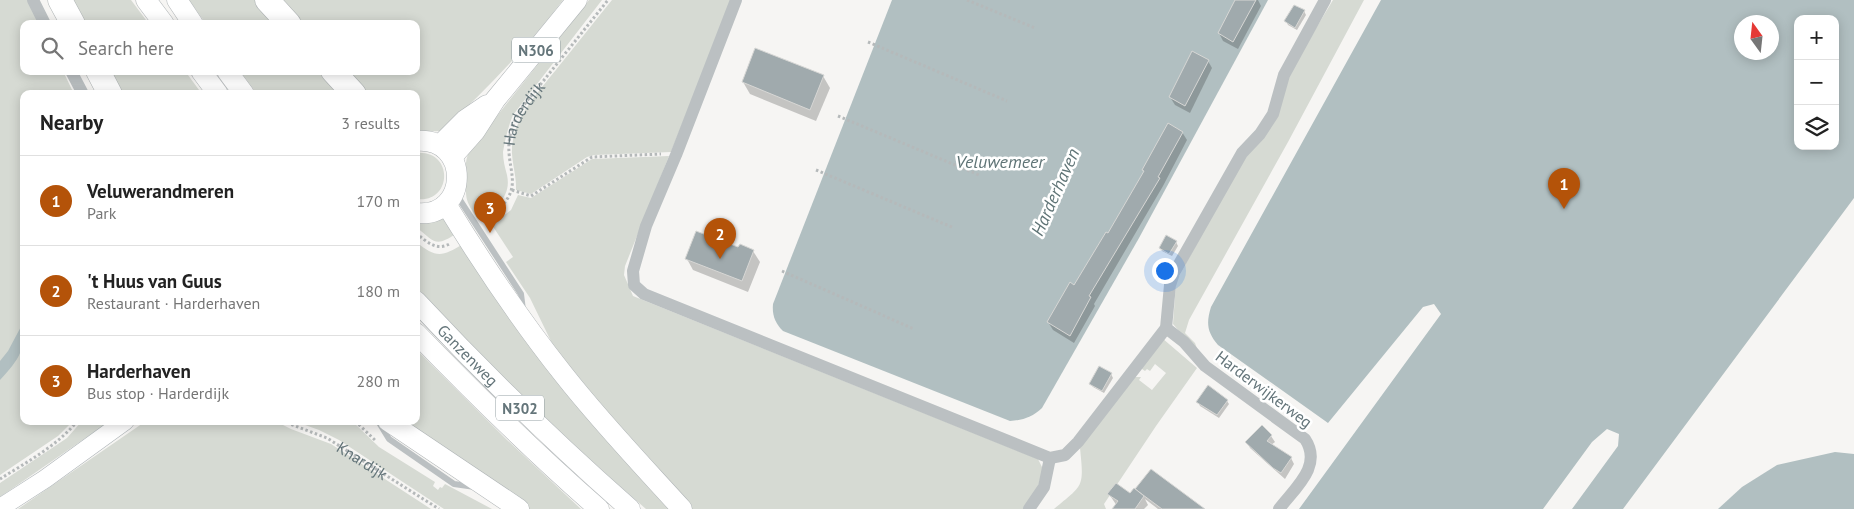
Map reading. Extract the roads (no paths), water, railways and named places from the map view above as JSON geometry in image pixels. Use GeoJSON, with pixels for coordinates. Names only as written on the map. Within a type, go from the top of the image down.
{"type":"FeatureCollection","features":[{"type":"Feature","properties":{"kind":"highway"},"geometry":{"type":"LineString","coordinates":[[60,0],[71,20]]}},
{"type":"Feature","properties":{"kind":"highway"},"geometry":{"type":"LineString","coordinates":[[267,0],[285,20]]}},
{"type":"Feature","properties":{"kind":"highway"},"geometry":{"type":"LineString","coordinates":[[100,75],[108,90]]}},
{"type":"Feature","properties":{"kind":"highway"},"geometry":{"type":"LineString","coordinates":[[337,75],[350,90]]}},
{"type":"Feature","properties":{"kind":"main road"},"geometry":{"type":"LineString","coordinates":[[146,0],[161,20]]}},
{"type":"Feature","properties":{"kind":"main road"},"geometry":{"type":"LineString","coordinates":[[177,0],[190,20]]}},
{"type":"Feature","properties":{"kind":"main road","name":"Harderdijk"},"geometry":{"type":"LineString","coordinates":[[446,151],[465,120],[495,100],[577,0]]}},
{"type":"Feature","properties":{"kind":"main road"},"geometry":{"type":"LineString","coordinates":[[204,75],[215,90]]}},
{"type":"Feature","properties":{"kind":"main road"},"geometry":{"type":"LineString","coordinates":[[230,75],[241,90]]}},
{"type":"Feature","properties":{"kind":"main road"},"geometry":{"type":"LineString","coordinates":[[420,140],[432,142],[446,151],[458,177],[450,198],[429,213],[420,213]]}},
{"type":"Feature","properties":{"kind":"main road"},"geometry":{"type":"LineString","coordinates":[[450,198],[471,245],[525,324],[600,418],[682,509]]}},
{"type":"Feature","properties":{"kind":"main road","name":"Ganzenweg"},"geometry":{"type":"LineString","coordinates":[[420,305],[475,364],[544,431],[630,509]]}},
{"type":"Feature","properties":{"kind":"main road","name":"Ganzenweg"},"geometry":{"type":"LineString","coordinates":[[420,337],[530,447],[599,509]]}},
{"type":"Feature","properties":{"kind":"main road"},"geometry":{"type":"LineString","coordinates":[[0,508],[45,479],[119,425]]}},
{"type":"Feature","properties":{"kind":"main road"},"geometry":{"type":"LineString","coordinates":[[394,425],[519,509]]}},
{"type":"Feature","properties":{"kind":"street"},"geometry":{"type":"LineString","coordinates":[[33,0],[43,20]]}},
{"type":"Feature","properties":{"kind":"street"},"geometry":{"type":"LineString","coordinates":[[736,0],[676,155],[646,226],[632,272],[634,285],[644,294],[1050,458],[1065,455],[1078,442],[1166,328],[1170,285],[1174,273],[1242,153],[1260,134],[1273,114],[1284,75],[1326,0]]}},
{"type":"Feature","properties":{"kind":"street"},"geometry":{"type":"LineString","coordinates":[[73,75],[81,90]]}},
{"type":"Feature","properties":{"kind":"street","name":"Harderwijkerweg"},"geometry":{"type":"LineString","coordinates":[[1166,328],[1184,342],[1205,366],[1309,445],[1312,461],[1309,470],[1279,509]]}},
{"type":"Feature","properties":{"kind":"street"},"geometry":{"type":"LineString","coordinates":[[1029,509],[1044,487],[1050,458]]}},
{"type":"Feature","properties":{"kind":"lane"},"geometry":{"type":"LineString","coordinates":[[380,425],[389,439],[454,484],[487,488]]}},
{"type":"Feature","properties":{"kind":"water","name":"Veluwemeer"},"geometry":{"type":"Polygon","coordinates":[[[892,0],[1268,0],[1139,238],[1042,408],[1024,419],[1010,421],[783,331],[775,319],[773,304],[892,0]]]}},
{"type":"Feature","properties":{"kind":"water"},"geometry":{"type":"Polygon","coordinates":[[[1381,0],[1854,0],[1854,198],[1623,509],[1572,509],[1618,446],[1619,434],[1607,429],[1592,442],[1543,509],[1299,509],[1441,314],[1434,304],[1423,307],[1328,423],[1218,345],[1208,327],[1211,307],[1381,0]]]}},
{"type":"Feature","properties":{"kind":"water"},"geometry":{"type":"Polygon","coordinates":[[[20,328],[20,354],[0,380],[0,361],[8,351],[20,328]]]}},
{"type":"Feature","properties":{"kind":"water"},"geometry":{"type":"Polygon","coordinates":[[[1835,452],[1854,454],[1854,509],[1718,509],[1742,487],[1777,465],[1835,452]]]}},
{"type":"Feature","properties":{"kind":"place","name":"Veluwerandmeren"},"geometry":{"type":"Point","coordinates":[1564,209]}},
{"type":"Feature","properties":{"kind":"place","name":"Harderhaven"},"geometry":{"type":"Point","coordinates":[490,233]}},
{"type":"Feature","properties":{"kind":"place","name":"'t Huus van Guus"},"geometry":{"type":"Point","coordinates":[720,259]}}]}
